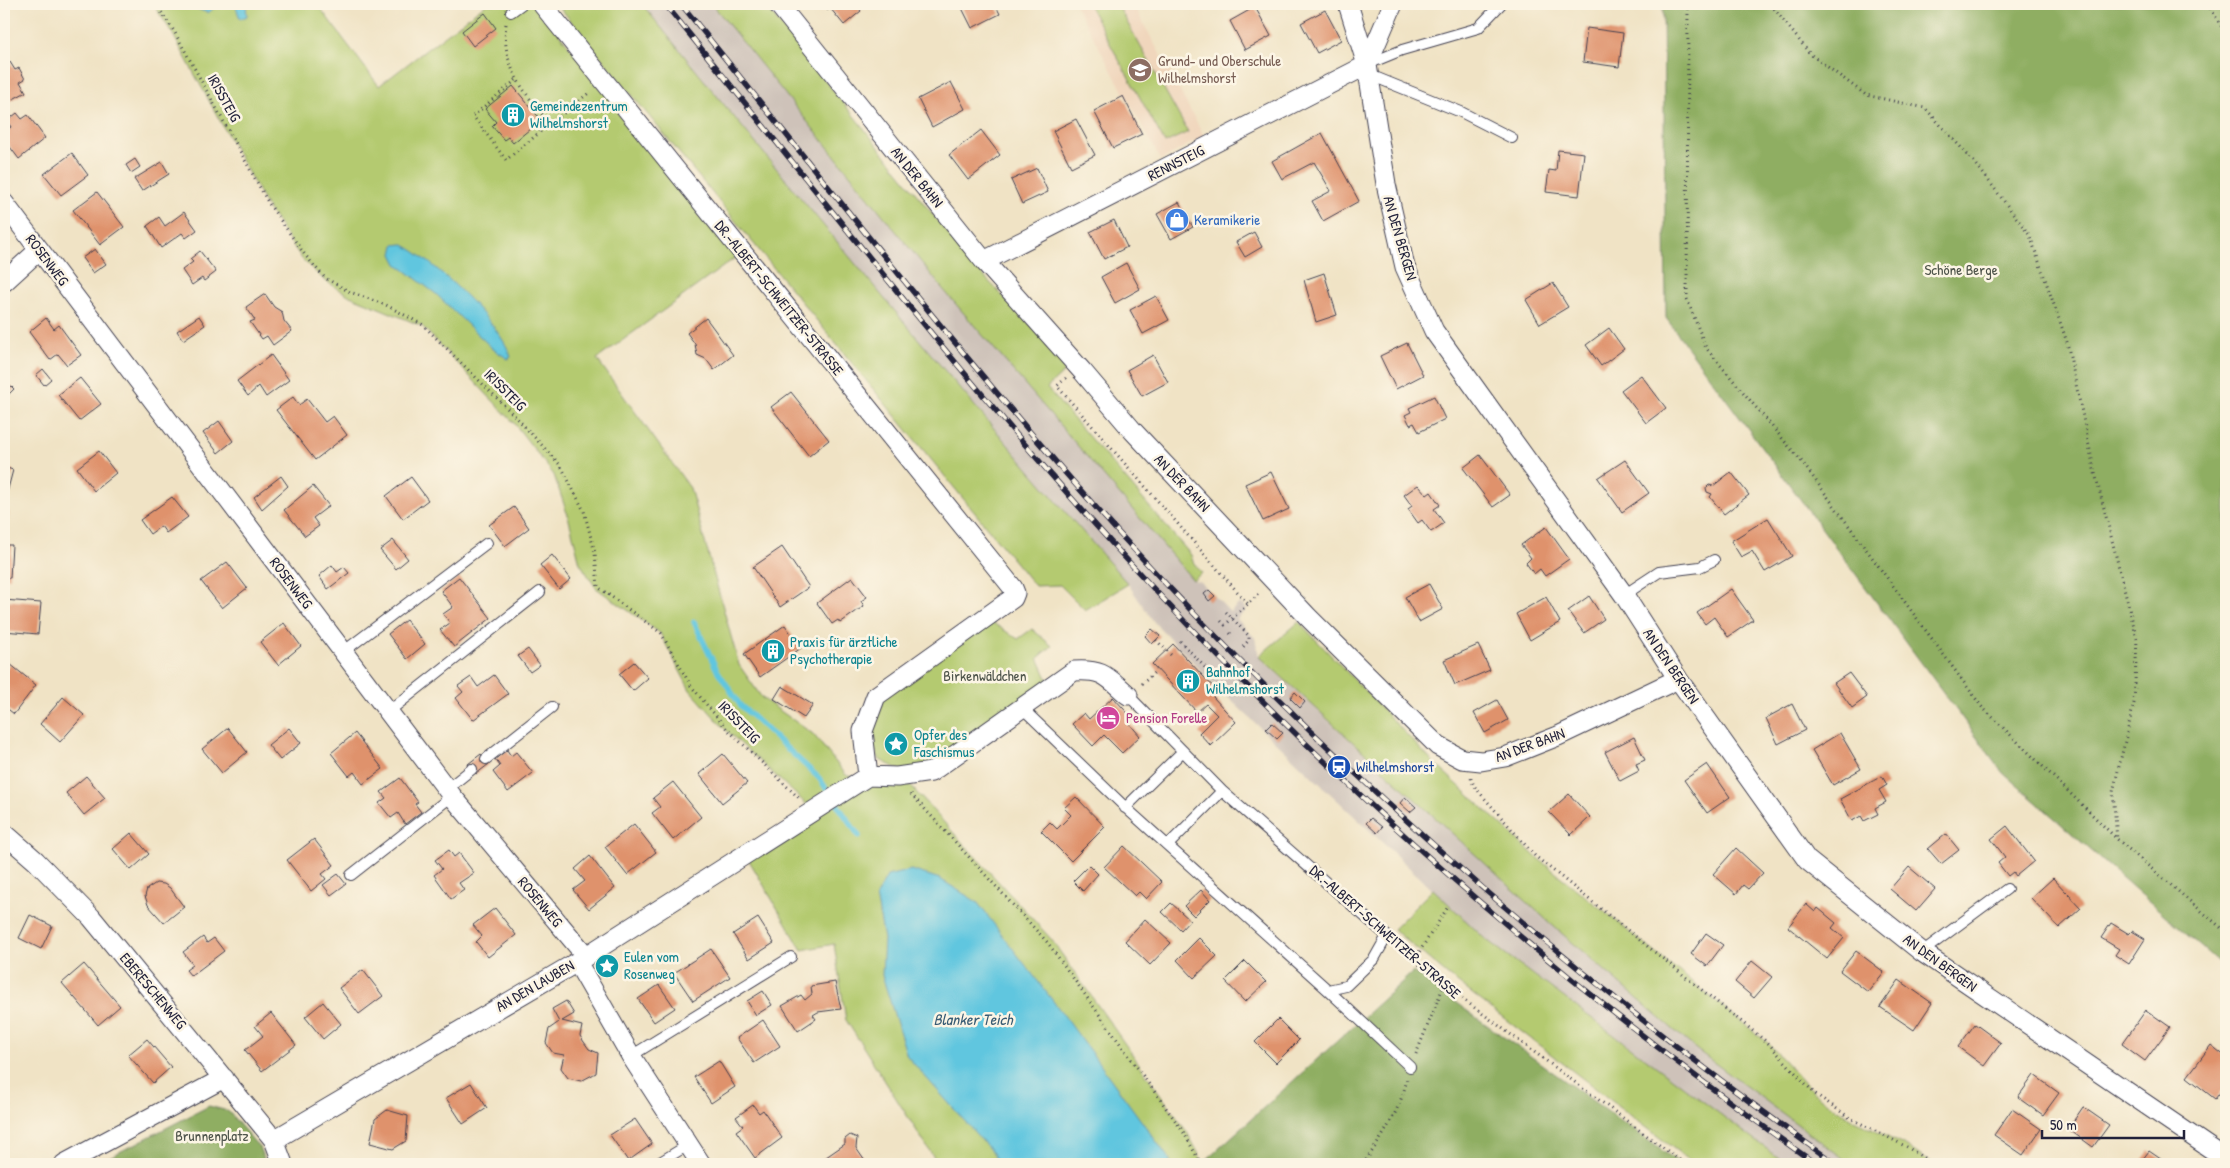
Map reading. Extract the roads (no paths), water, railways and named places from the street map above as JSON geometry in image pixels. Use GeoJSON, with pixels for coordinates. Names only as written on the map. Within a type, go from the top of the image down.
{"type":"FeatureCollection","features":[{"type":"Feature","properties":{"kind":"street","name":"DR.-ALBERT-SCHWEITZER-STRASSE"},"geometry":{"type":"LineString","coordinates":[[542,4],[1013,588],[1015,593],[1013,598],[876,696],[863,731],[860,780]]}},
{"type":"Feature","properties":{"kind":"street","name":"AN DER BAHN"},"geometry":{"type":"LineString","coordinates":[[778,4],[984,261],[1133,431],[1308,617],[1446,752],[1462,759],[1481,761],[1505,757],[1558,736],[1678,679]]}},
{"type":"Feature","properties":{"kind":"street","name":"AN DEN BERGEN"},"geometry":{"type":"LineString","coordinates":[[1348,4],[1369,70],[1386,184],[1405,266],[1434,331],[1624,595],[1678,679],[1807,860],[1922,952],[2226,1159]]}},
{"type":"Feature","properties":{"kind":"street"},"geometry":{"type":"LineString","coordinates":[[1369,70],[1393,4]]}},
{"type":"Feature","properties":{"kind":"street","name":"RENNSTEIG"},"geometry":{"type":"LineString","coordinates":[[984,261],[1369,70]]}},
{"type":"Feature","properties":{"kind":"street","name":"ROSENWEG"},"geometry":{"type":"LineString","coordinates":[[4,203],[388,712],[582,959],[631,1056],[701,1164]]}},
{"type":"Feature","properties":{"kind":"street"},"geometry":{"type":"LineString","coordinates":[[4,282],[39,250]]}},
{"type":"Feature","properties":{"kind":"street","name":"DR.-ALBERT-SCHWEITZER-STRASSE"},"geometry":{"type":"LineString","coordinates":[[1022,708],[1074,671],[1091,670],[1105,675],[1128,695]]}},
{"type":"Feature","properties":{"kind":"street"},"geometry":{"type":"LineString","coordinates":[[860,780],[931,772],[1022,708]]}},
{"type":"Feature","properties":{"kind":"street","name":"AN DEN LAUBEN"},"geometry":{"type":"LineString","coordinates":[[274,1140],[582,959],[860,780]]}},
{"type":"Feature","properties":{"kind":"street","name":"EBERESCHENWEG"},"geometry":{"type":"LineString","coordinates":[[4,833],[36,861],[91,917],[274,1140],[284,1164]]}},
{"type":"Feature","properties":{"kind":"street"},"geometry":{"type":"LineString","coordinates":[[64,1164],[224,1078]]}},
{"type":"Feature","properties":{"kind":"lane"},"geometry":{"type":"LineString","coordinates":[[510,12],[522,4]]}},
{"type":"Feature","properties":{"kind":"lane"},"geometry":{"type":"LineString","coordinates":[[1369,70],[1402,50],[1478,28],[1501,4]]}},
{"type":"Feature","properties":{"kind":"lane"},"geometry":{"type":"LineString","coordinates":[[1369,70],[1461,112],[1512,138]]}},
{"type":"Feature","properties":{"kind":"lane"},"geometry":{"type":"LineString","coordinates":[[343,652],[487,543]]}},
{"type":"Feature","properties":{"kind":"lane"},"geometry":{"type":"LineString","coordinates":[[1624,595],[1659,572],[1700,567],[1714,560]]}},
{"type":"Feature","properties":{"kind":"lane"},"geometry":{"type":"LineString","coordinates":[[388,712],[540,592]]}},
{"type":"Feature","properties":{"kind":"lane","name":"DR.-ALBERT-SCHWEITZER-STRASSE"},"geometry":{"type":"LineString","coordinates":[[1128,695],[1222,791],[1387,936],[1374,959],[1346,986],[1328,990]]}},
{"type":"Feature","properties":{"kind":"lane"},"geometry":{"type":"LineString","coordinates":[[486,759],[552,707]]}},
{"type":"Feature","properties":{"kind":"lane"},"geometry":{"type":"LineString","coordinates":[[1022,708],[1126,808],[1328,990],[1410,1067]]}},
{"type":"Feature","properties":{"kind":"lane"},"geometry":{"type":"LineString","coordinates":[[1126,808],[1183,751]]}},
{"type":"Feature","properties":{"kind":"lane"},"geometry":{"type":"LineString","coordinates":[[351,875],[450,793],[472,769]]}},
{"type":"Feature","properties":{"kind":"lane"},"geometry":{"type":"LineString","coordinates":[[1168,845],[1222,791]]}},
{"type":"Feature","properties":{"kind":"lane"},"geometry":{"type":"LineString","coordinates":[[1922,952],[2007,889]]}},
{"type":"Feature","properties":{"kind":"lane"},"geometry":{"type":"LineString","coordinates":[[631,1056],[790,957]]}},
{"type":"Feature","properties":{"kind":"lane"},"geometry":{"type":"LineString","coordinates":[[657,1164],[688,1144]]}},
{"type":"Feature","properties":{"kind":"water"},"geometry":{"type":"Polygon","coordinates":[[[192,4],[216,4],[208,13],[195,8],[192,4]]]}},
{"type":"Feature","properties":{"kind":"water"},"geometry":{"type":"Polygon","coordinates":[[[235,4],[246,4],[247,16],[240,19],[235,4]]]}},
{"type":"Feature","properties":{"kind":"water"},"geometry":{"type":"Polygon","coordinates":[[[402,244],[430,263],[464,294],[494,328],[511,357],[508,359],[493,349],[436,294],[397,264],[392,254],[394,245],[402,244]]]}},
{"type":"Feature","properties":{"kind":"water","name":"Blanker Teich"},"geometry":{"type":"Polygon","coordinates":[[[911,870],[940,879],[977,902],[1063,1014],[1170,1160],[1170,1164],[998,1164],[993,1153],[907,1056],[882,975],[884,939],[876,896],[887,876],[911,870]]]}},
{"type":"Feature","properties":{"kind":"waterway"},"geometry":{"type":"LineString","coordinates":[[694,622],[717,670],[740,705],[819,778],[859,836]]}},
{"type":"Feature","properties":{"kind":"railway"},"geometry":{"type":"LineString","coordinates":[[665,4],[1001,417],[1118,550],[1280,718],[1450,876],[1539,952],[1629,1025],[1722,1096],[1816,1164]]}},
{"type":"Feature","properties":{"kind":"railway"},"geometry":{"type":"LineString","coordinates":[[681,4],[1005,403],[1118,532],[1200,620],[1284,705],[1371,788],[1551,946],[1739,1094],[1836,1164]]}},
{"type":"Feature","properties":{"kind":"place","name":"Grund- und Oberschule Wilhelmshorst"},"geometry":{"type":"Point","coordinates":[1140,70]}},
{"type":"Feature","properties":{"kind":"place","name":"Gemeindezentrum Wilhelmshorst"},"geometry":{"type":"Point","coordinates":[513,115]}},
{"type":"Feature","properties":{"kind":"place","name":"Keramikerie"},"geometry":{"type":"Point","coordinates":[1177,220]}},
{"type":"Feature","properties":{"kind":"place","name":"Praxis für ärztliche Psychotherapie"},"geometry":{"type":"Point","coordinates":[773,651]}},
{"type":"Feature","properties":{"kind":"place","name":"Bahnhof Wilhelmshorst"},"geometry":{"type":"Point","coordinates":[1188,681]}},
{"type":"Feature","properties":{"kind":"place","name":"Pension Forelle"},"geometry":{"type":"Point","coordinates":[1108,718]}},
{"type":"Feature","properties":{"kind":"place","name":"Opfer des Faschismus"},"geometry":{"type":"Point","coordinates":[896,744]}},
{"type":"Feature","properties":{"kind":"place","name":"Wilhelmshorst"},"geometry":{"type":"Point","coordinates":[1339,767]}},
{"type":"Feature","properties":{"kind":"place","name":"Eulen vom Rosenweg"},"geometry":{"type":"Point","coordinates":[607,966]}},
{"type":"Feature","properties":{"kind":"park label","name":"Schöne Berge"},"geometry":{"type":"Point","coordinates":[1961,270]}},
{"type":"Feature","properties":{"kind":"park label","name":"Birkenwäldchen"},"geometry":{"type":"Point","coordinates":[985,676]}},
{"type":"Feature","properties":{"kind":"park label","name":"Brunnenplatz"},"geometry":{"type":"Point","coordinates":[212,1136]}}]}
